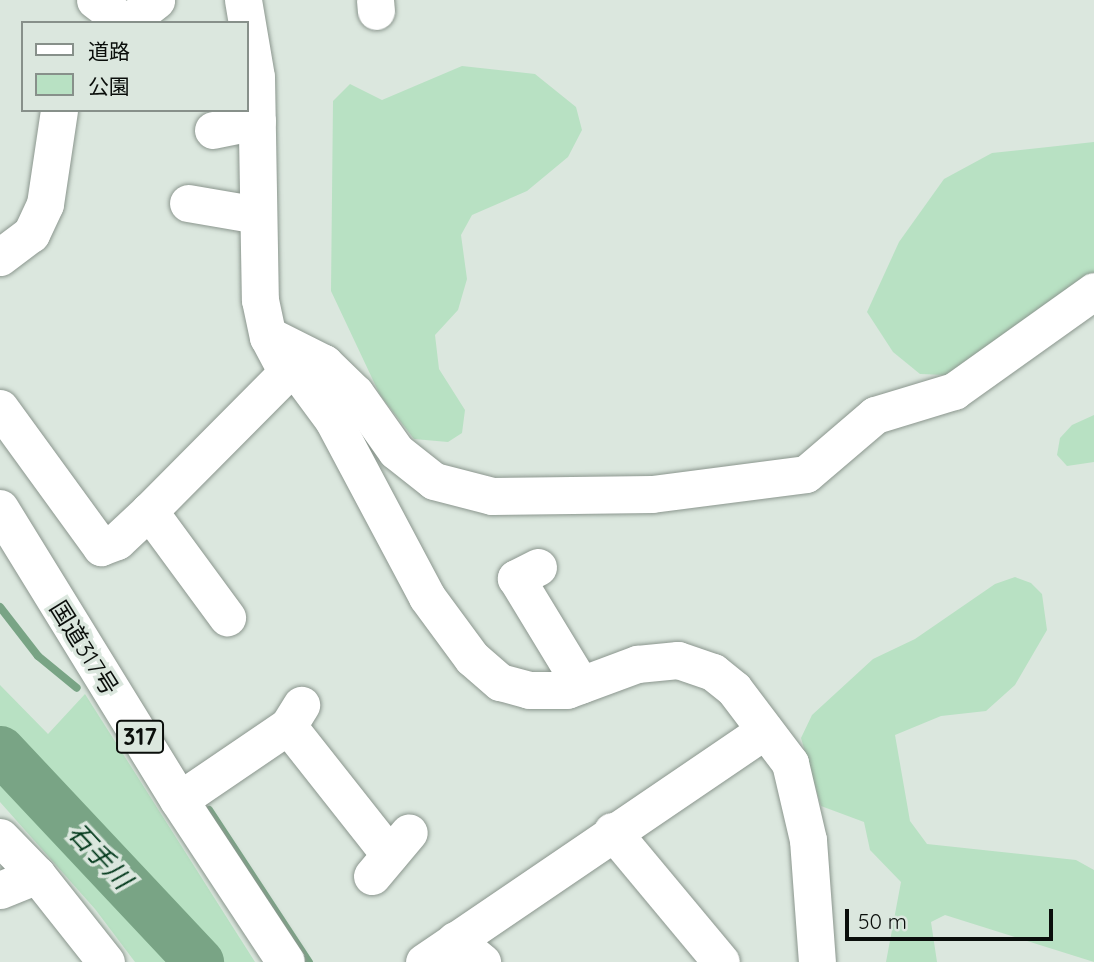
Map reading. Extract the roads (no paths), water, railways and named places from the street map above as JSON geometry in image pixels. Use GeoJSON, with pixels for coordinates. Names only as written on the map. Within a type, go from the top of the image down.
{"type":"FeatureCollection","features":[{"type":"Feature","properties":{"kind":"highway","name":"国道317号"},"geometry":{"type":"LineString","coordinates":[[0,509],[179,800],[286,962]]}},
{"type":"Feature","properties":{"kind":"street"},"geometry":{"type":"LineString","coordinates":[[96,0],[123,21]]}},
{"type":"Feature","properties":{"kind":"street"},"geometry":{"type":"LineString","coordinates":[[129,21],[156,0]]}},
{"type":"Feature","properties":{"kind":"street"},"geometry":{"type":"LineString","coordinates":[[243,0],[247,21]]}},
{"type":"Feature","properties":{"kind":"street"},"geometry":{"type":"LineString","coordinates":[[248,30],[256,77],[256,255],[268,337],[287,372],[302,379],[333,421],[427,597],[472,658],[500,682],[528,690],[567,690],[637,664],[678,660],[713,672],[734,690],[790,763],[808,840],[817,962]]}},
{"type":"Feature","properties":{"kind":"street"},"geometry":{"type":"LineString","coordinates":[[0,257],[31,234],[45,204],[60,112]]}},
{"type":"Feature","properties":{"kind":"street"},"geometry":{"type":"LineString","coordinates":[[213,130],[257,121]]}},
{"type":"Feature","properties":{"kind":"street"},"geometry":{"type":"LineString","coordinates":[[188,203],[258,215]]}},
{"type":"Feature","properties":{"kind":"street"},"geometry":{"type":"LineString","coordinates":[[268,337],[294,345],[324,363],[355,393],[396,451],[434,481],[492,496],[652,494],[806,474],[875,415],[954,391],[1094,291]]}},
{"type":"Feature","properties":{"kind":"street"},"geometry":{"type":"LineString","coordinates":[[0,408],[101,547],[117,541],[149,511],[287,372]]}},
{"type":"Feature","properties":{"kind":"street"},"geometry":{"type":"LineString","coordinates":[[149,511],[227,617]]}},
{"type":"Feature","properties":{"kind":"street"},"geometry":{"type":"LineString","coordinates":[[538,567],[516,578],[581,685]]}},
{"type":"Feature","properties":{"kind":"street"},"geometry":{"type":"LineString","coordinates":[[179,800],[294,715],[390,854]]}},
{"type":"Feature","properties":{"kind":"street"},"geometry":{"type":"LineString","coordinates":[[424,962],[468,951],[611,831],[765,730]]}},
{"type":"Feature","properties":{"kind":"street"},"geometry":{"type":"LineString","coordinates":[[611,831],[720,962]]}},
{"type":"Feature","properties":{"kind":"street"},"geometry":{"type":"LineString","coordinates":[[0,837],[37,875],[106,962]]}},
{"type":"Feature","properties":{"kind":"street"},"geometry":{"type":"LineString","coordinates":[[0,890],[37,875]]}},
{"type":"Feature","properties":{"kind":"waterway"},"geometry":{"type":"LineString","coordinates":[[0,607],[38,656],[77,688]]}},
{"type":"Feature","properties":{"kind":"waterway","name":"石手川"},"geometry":{"type":"LineString","coordinates":[[0,750],[199,962]]}},
{"type":"Feature","properties":{"kind":"waterway"},"geometry":{"type":"LineString","coordinates":[[209,810],[309,962]]}}]}
